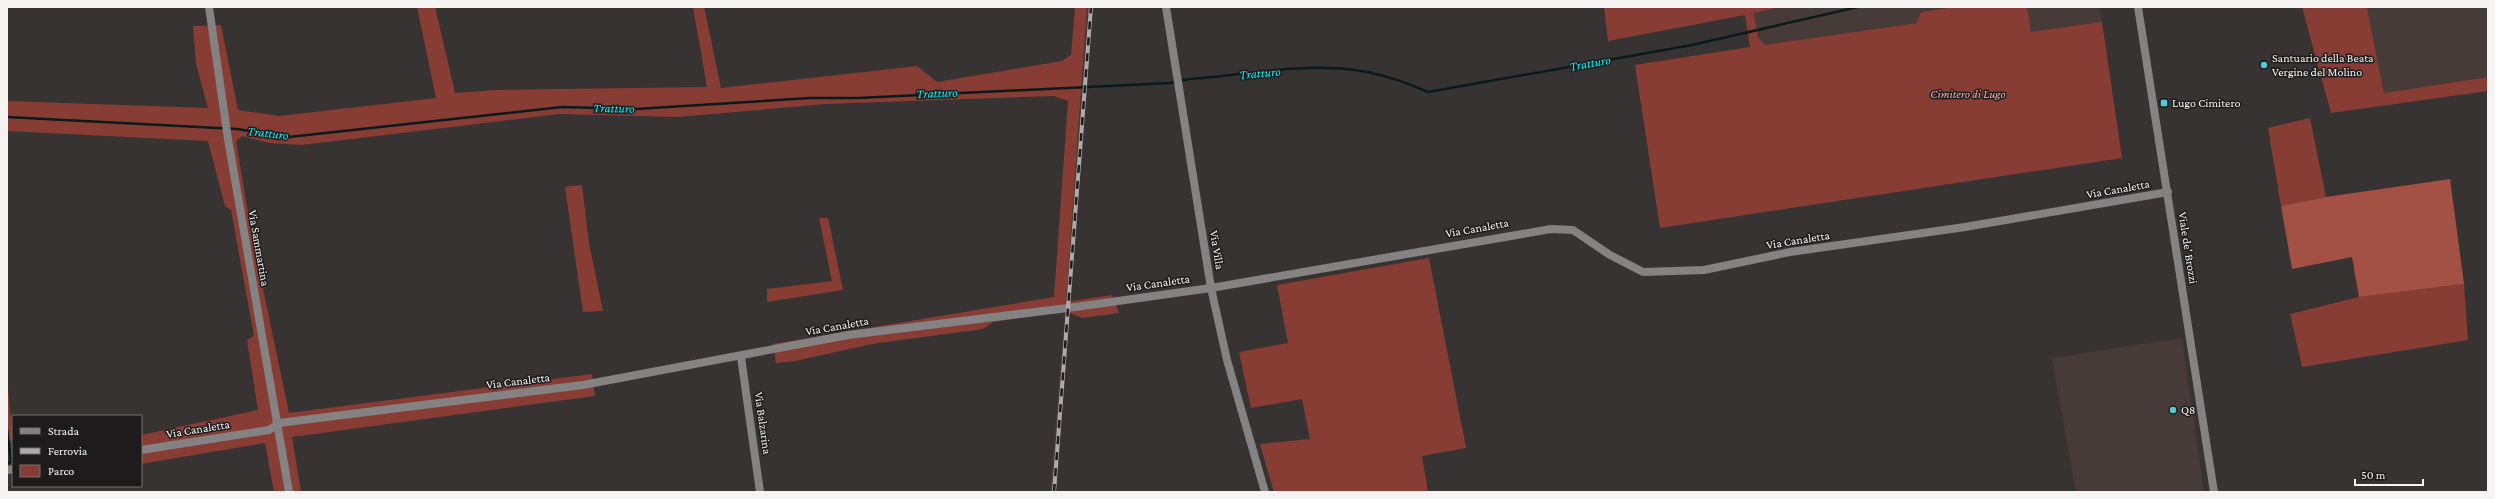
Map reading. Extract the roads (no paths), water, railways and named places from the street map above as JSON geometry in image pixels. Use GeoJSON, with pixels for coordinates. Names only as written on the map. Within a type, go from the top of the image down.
{"type":"FeatureCollection","features":[{"type":"Feature","properties":{"kind":"street","name":"Via Sammartina"},"geometry":{"type":"LineString","coordinates":[[209,7],[227,133],[289,492]]}},
{"type":"Feature","properties":{"kind":"street","name":"Via Villa"},"geometry":{"type":"LineString","coordinates":[[1166,7],[1211,288],[1227,360],[1265,492]]}},
{"type":"Feature","properties":{"kind":"street","name":"Viale de' Brozzi"},"geometry":{"type":"LineString","coordinates":[[2138,7],[2214,492]]}},
{"type":"Feature","properties":{"kind":"street","name":"Via Canaletta"},"geometry":{"type":"LineString","coordinates":[[142,450],[269,430],[278,423],[583,385],[742,357],[848,335],[1068,308],[1211,288],[1516,233],[1551,229],[1573,230],[1610,255],[1643,272],[1704,270],[1790,252],[1965,227],[2168,192]]}},
{"type":"Feature","properties":{"kind":"street","name":"Via Balzarina"},"geometry":{"type":"LineString","coordinates":[[742,357],[760,492]]}},
{"type":"Feature","properties":{"kind":"waterway","name":"Tratturo"},"geometry":{"type":"LineString","coordinates":[[7,117],[237,129],[289,137],[562,107],[636,109],[810,98],[858,98],[1170,83],[1189,79],[1272,70],[1313,68],[1334,68],[1373,73],[1401,81],[1428,92],[1692,45],[1858,7]]}},
{"type":"Feature","properties":{"kind":"waterway"},"geometry":{"type":"LineString","coordinates":[[7,430],[11,462],[8,463]]}},
{"type":"Feature","properties":{"kind":"railway"},"geometry":{"type":"LineString","coordinates":[[1054,492],[1091,7]]}},
{"type":"Feature","properties":{"kind":"place","name":"Santuario della Beata Vergine del Molino"},"geometry":{"type":"Point","coordinates":[2264,65]}},
{"type":"Feature","properties":{"kind":"place","name":"Lugo Cimitero"},"geometry":{"type":"Point","coordinates":[2164,103]}},
{"type":"Feature","properties":{"kind":"place","name":"Q8"},"geometry":{"type":"Point","coordinates":[2173,410]}},
{"type":"Feature","properties":{"kind":"park label","name":"Cimitero di Lugo"},"geometry":{"type":"Point","coordinates":[1968,94]}}]}
